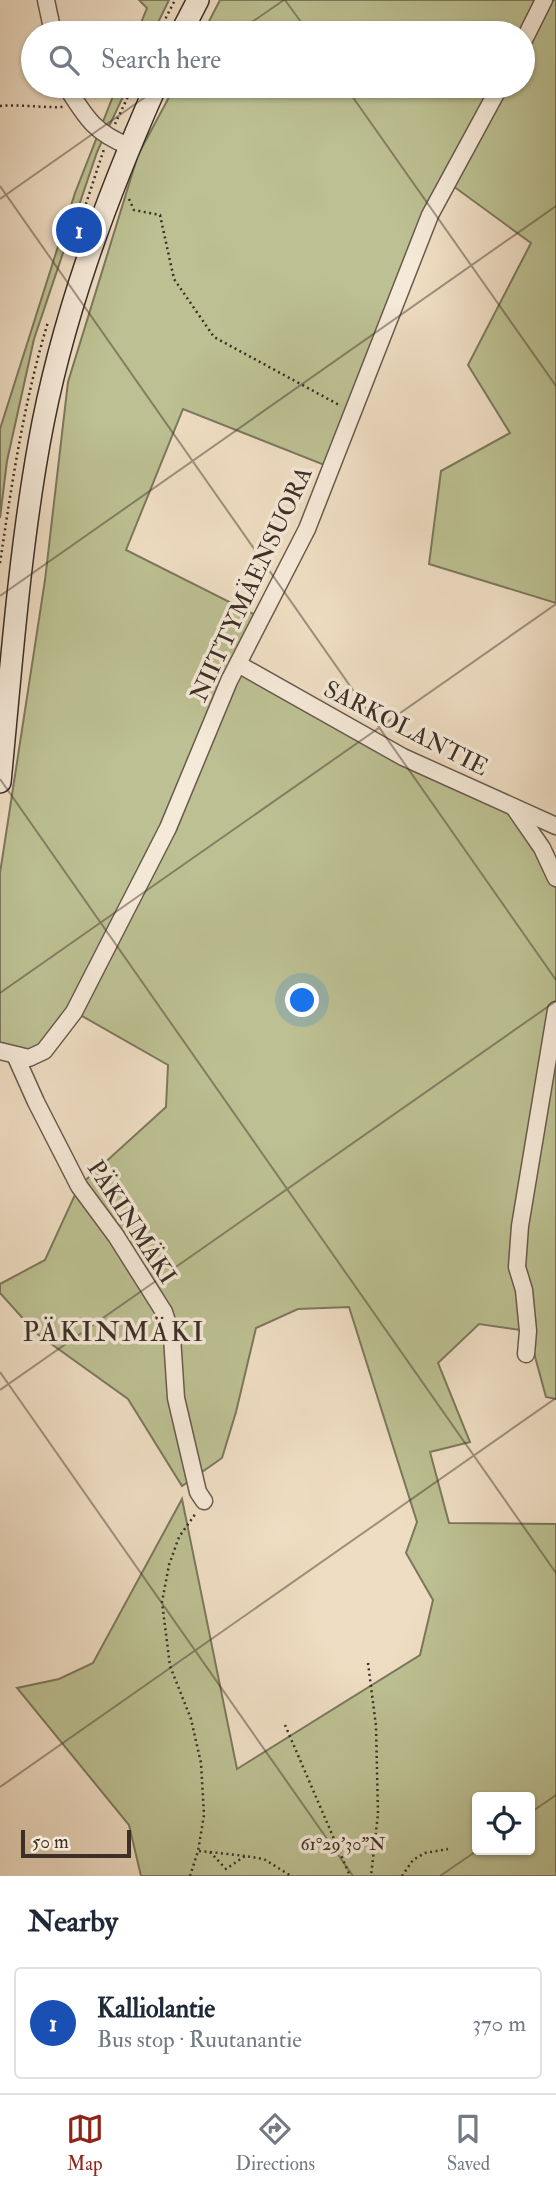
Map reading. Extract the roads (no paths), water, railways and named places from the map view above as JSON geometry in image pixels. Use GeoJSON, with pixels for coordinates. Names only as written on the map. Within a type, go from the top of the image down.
{"type":"FeatureCollection","features":[{"type":"Feature","properties":{"kind":"street"},"geometry":{"type":"LineString","coordinates":[[46,0],[50,21]]}},
{"type":"Feature","properties":{"kind":"street"},"geometry":{"type":"LineString","coordinates":[[187,21],[198,0]]}},
{"type":"Feature","properties":{"kind":"street"},"geometry":{"type":"LineString","coordinates":[[534,21],[544,0]]}},
{"type":"Feature","properties":{"kind":"street"},"geometry":{"type":"LineString","coordinates":[[73,98],[98,130],[129,146]]}},
{"type":"Feature","properties":{"kind":"street"},"geometry":{"type":"LineString","coordinates":[[0,782],[22,567],[39,444],[58,359],[93,237],[151,98]]}},
{"type":"Feature","properties":{"kind":"street","name":"NIITTYMÄENSUORA"},"geometry":{"type":"LineString","coordinates":[[8,1053],[29,1058],[44,1051],[74,1012],[168,828],[238,664],[307,529],[430,215],[493,98]]}},
{"type":"Feature","properties":{"kind":"street","name":"SARKOLANTIE"},"geometry":{"type":"LineString","coordinates":[[238,664],[403,757],[556,826]]}},
{"type":"Feature","properties":{"kind":"street"},"geometry":{"type":"LineString","coordinates":[[514,807],[542,848],[556,878]]}},
{"type":"Feature","properties":{"kind":"street"},"geometry":{"type":"LineString","coordinates":[[526,1354],[528,1331],[524,1290],[517,1267],[520,1226],[556,1010]]}},
{"type":"Feature","properties":{"kind":"street","name":"PÄKINMÄKI"},"geometry":{"type":"LineString","coordinates":[[8,1053],[79,1186],[116,1236],[164,1312],[172,1336],[178,1411],[198,1492],[204,1501]]}},
{"type":"Feature","properties":{"kind":"place","name":"Kalliolantie"},"geometry":{"type":"Point","coordinates":[79,230]}},
{"type":"Feature","properties":{"kind":"district","name":"PÄKINMÄKI"},"geometry":{"type":"Point","coordinates":[114,1331]}}]}
